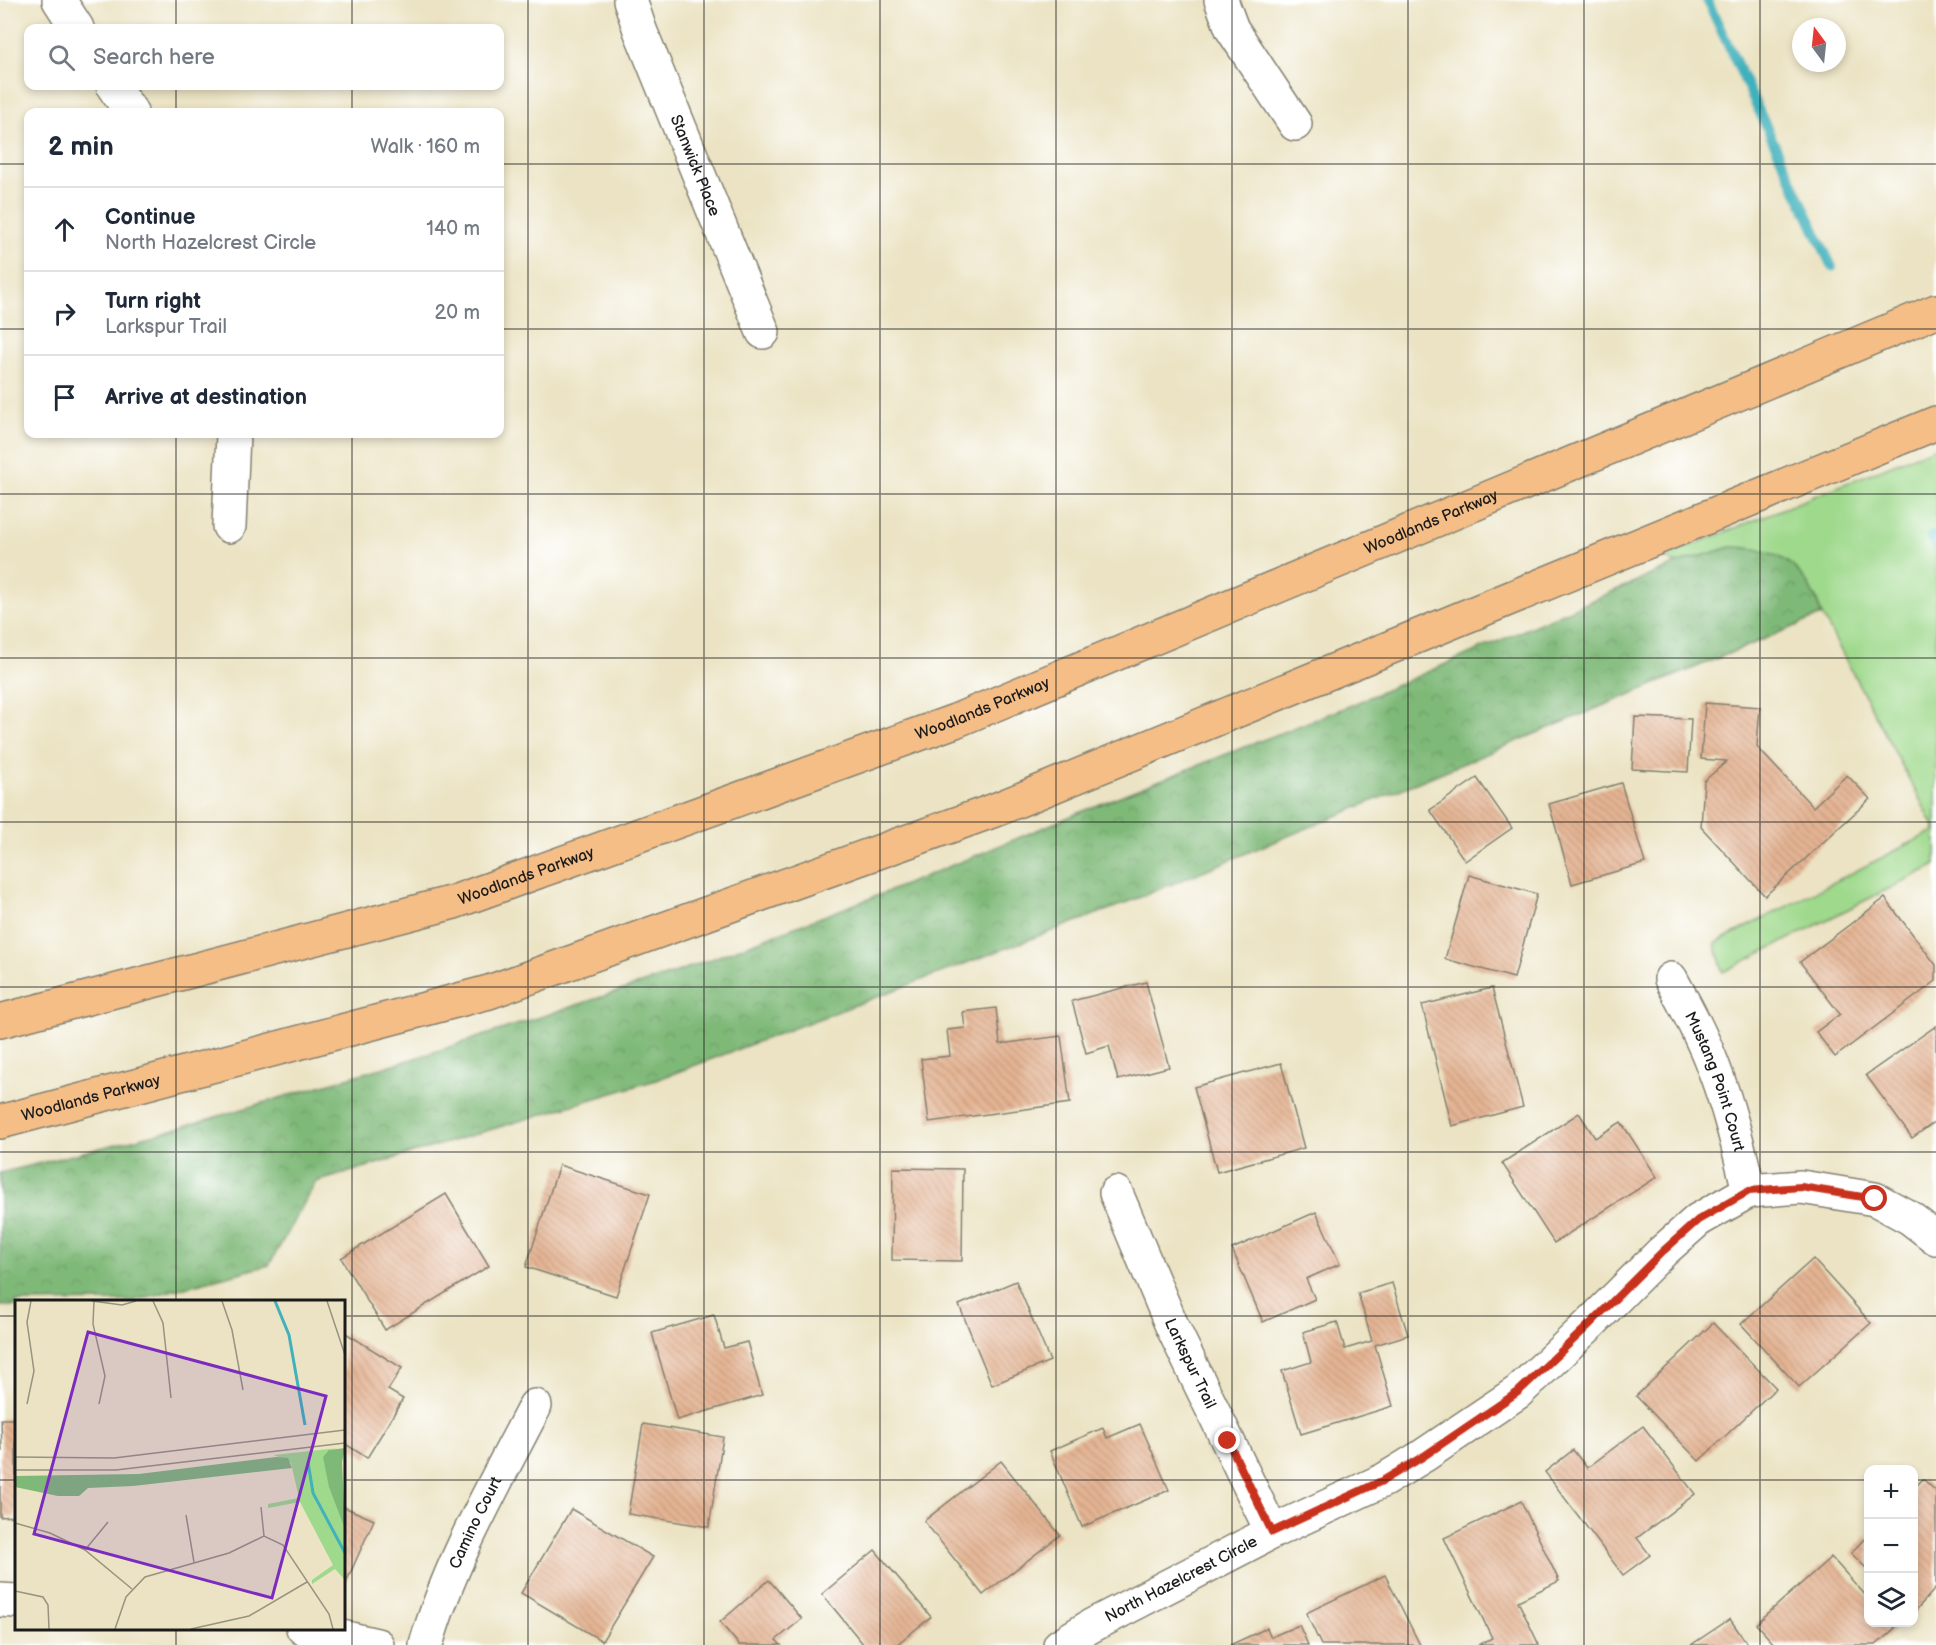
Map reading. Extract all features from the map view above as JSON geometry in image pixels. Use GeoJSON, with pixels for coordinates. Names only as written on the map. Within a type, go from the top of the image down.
{"type":"FeatureCollection","features":[{"type":"Feature","properties":{"kind":"main road","name":"Woodlands Parkway"},"geometry":{"type":"LineString","coordinates":[[0,1022],[454,902],[955,721],[1936,311]]}},
{"type":"Feature","properties":{"kind":"main road","name":"Woodlands Parkway"},"geometry":{"type":"LineString","coordinates":[[0,1122],[489,992],[995,810],[1936,423]]}},
{"type":"Feature","properties":{"kind":"street"},"geometry":{"type":"LineString","coordinates":[[59,0],[74,24]]}},
{"type":"Feature","properties":{"kind":"street","name":"Stanwick Place"},"geometry":{"type":"LineString","coordinates":[[630,0],[640,30],[763,332]]}},
{"type":"Feature","properties":{"kind":"street"},"geometry":{"type":"LineString","coordinates":[[1221,0],[1232,28],[1295,124]]}},
{"type":"Feature","properties":{"kind":"street"},"geometry":{"type":"LineString","coordinates":[[116,90],[128,108]]}},
{"type":"Feature","properties":{"kind":"street"},"geometry":{"type":"LineString","coordinates":[[229,526],[233,438]]}},
{"type":"Feature","properties":{"kind":"street","name":"Mustang Point Court"},"geometry":{"type":"LineString","coordinates":[[1671,978],[1713,1065],[1734,1126],[1749,1191]]}},
{"type":"Feature","properties":{"kind":"street","name":"North Hazelcrest Circle"},"geometry":{"type":"LineString","coordinates":[[1060,1645],[1091,1626],[1272,1532],[1384,1480],[1424,1456],[1518,1392],[1698,1220],[1749,1191],[1801,1187],[1875,1199],[1910,1218],[1936,1238]]}},
{"type":"Feature","properties":{"kind":"street","name":"Larkspur Trail"},"geometry":{"type":"LineString","coordinates":[[1116,1193],[1131,1234],[1172,1326],[1272,1532]]}},
{"type":"Feature","properties":{"kind":"street","name":"Camino Court"},"geometry":{"type":"LineString","coordinates":[[426,1645],[436,1611],[456,1566],[535,1406]]}},
{"type":"Feature","properties":{"kind":"street"},"geometry":{"type":"LineString","coordinates":[[0,1600],[15,1601]]}},
{"type":"Feature","properties":{"kind":"street"},"geometry":{"type":"LineString","coordinates":[[308,1630],[377,1645]]}},
{"type":"Feature","properties":{"kind":"green space"},"geometry":{"type":"Polygon","coordinates":[[[1936,447],[1936,830],[1822,615],[1815,596],[1730,547],[1676,564],[1663,557],[1936,447]]]}},
{"type":"Feature","properties":{"kind":"green space"},"geometry":{"type":"Polygon","coordinates":[[[1730,547],[1764,551],[1789,563],[1799,573],[1816,599],[1822,615],[1126,903],[656,1080],[316,1182],[269,1265],[136,1300],[15,1300],[15,1306],[0,1306],[0,1173],[168,1131],[422,1056],[677,972],[892,890],[1115,798],[1349,706],[1676,564],[1730,547]]]}},
{"type":"Feature","properties":{"kind":"green space"},"geometry":{"type":"Polygon","coordinates":[[[1936,830],[1936,865],[1723,972],[1715,943],[1936,830]]]}},
{"type":"Feature","properties":{"kind":"building"},"geometry":{"type":"Polygon","coordinates":[[[1705,703],[1760,707],[1757,747],[1813,807],[1847,775],[1870,799],[1765,896],[1701,827],[1704,781],[1727,761],[1701,759],[1705,703]]]}},
{"type":"Feature","properties":{"kind":"building"},"geometry":{"type":"Polygon","coordinates":[[[1635,717],[1691,719],[1688,772],[1632,769],[1635,717]]]}},
{"type":"Feature","properties":{"kind":"building"},"geometry":{"type":"Polygon","coordinates":[[[1477,778],[1512,828],[1465,861],[1430,810],[1477,778]]]}},
{"type":"Feature","properties":{"kind":"building"},"geometry":{"type":"Polygon","coordinates":[[[1621,783],[1645,863],[1572,884],[1549,804],[1621,783]]]}},
{"type":"Feature","properties":{"kind":"building"},"geometry":{"type":"Polygon","coordinates":[[[1469,875],[1537,894],[1514,978],[1445,959],[1469,875]]]}},
{"type":"Feature","properties":{"kind":"building"},"geometry":{"type":"Polygon","coordinates":[[[1885,898],[1936,965],[1936,981],[1835,1057],[1816,1032],[1840,1014],[1800,962],[1885,898]]]}},
{"type":"Feature","properties":{"kind":"building"},"geometry":{"type":"Polygon","coordinates":[[[1146,982],[1169,1067],[1118,1080],[1109,1046],[1086,1053],[1072,1001],[1146,982]]]}},
{"type":"Feature","properties":{"kind":"building"},"geometry":{"type":"Polygon","coordinates":[[[1492,988],[1523,1107],[1452,1126],[1422,1005],[1492,988]]]}},
{"type":"Feature","properties":{"kind":"building"},"geometry":{"type":"Polygon","coordinates":[[[996,1008],[1000,1044],[1061,1036],[1070,1103],[929,1122],[921,1059],[950,1056],[947,1030],[965,1028],[963,1012],[996,1008]]]}},
{"type":"Feature","properties":{"kind":"building"},"geometry":{"type":"Polygon","coordinates":[[[1936,1026],[1936,1121],[1912,1138],[1866,1075],[1936,1026]]]}},
{"type":"Feature","properties":{"kind":"building"},"geometry":{"type":"Polygon","coordinates":[[[1281,1063],[1304,1148],[1217,1172],[1194,1087],[1281,1063]]]}},
{"type":"Feature","properties":{"kind":"building"},"geometry":{"type":"Polygon","coordinates":[[[1579,1113],[1595,1138],[1621,1122],[1657,1177],[1554,1243],[1502,1163],[1579,1113]]]}},
{"type":"Feature","properties":{"kind":"building"},"geometry":{"type":"Polygon","coordinates":[[[559,1165],[650,1194],[616,1296],[526,1267],[559,1165]]]}},
{"type":"Feature","properties":{"kind":"building"},"geometry":{"type":"Polygon","coordinates":[[[893,1168],[963,1169],[962,1261],[892,1260],[893,1168]]]}},
{"type":"Feature","properties":{"kind":"building"},"geometry":{"type":"Polygon","coordinates":[[[446,1194],[489,1266],[385,1330],[341,1258],[446,1194]]]}},
{"type":"Feature","properties":{"kind":"building"},"geometry":{"type":"Polygon","coordinates":[[[1316,1212],[1340,1264],[1306,1279],[1315,1299],[1263,1322],[1232,1249],[1316,1212]]]}},
{"type":"Feature","properties":{"kind":"building"},"geometry":{"type":"Polygon","coordinates":[[[1813,1259],[1871,1323],[1799,1387],[1741,1324],[1813,1259]]]}},
{"type":"Feature","properties":{"kind":"building"},"geometry":{"type":"Polygon","coordinates":[[[1016,1281],[1050,1361],[992,1385],[959,1305],[1016,1281]]]}},
{"type":"Feature","properties":{"kind":"building"},"geometry":{"type":"Polygon","coordinates":[[[1392,1283],[1408,1335],[1375,1345],[1393,1406],[1301,1434],[1282,1371],[1311,1362],[1303,1332],[1337,1322],[1345,1349],[1372,1341],[1358,1293],[1392,1283]]]}},
{"type":"Feature","properties":{"kind":"building"},"geometry":{"type":"Polygon","coordinates":[[[714,1315],[724,1348],[747,1342],[762,1395],[677,1420],[652,1333],[714,1315]]]}},
{"type":"Feature","properties":{"kind":"building"},"geometry":{"type":"Polygon","coordinates":[[[1713,1323],[1776,1388],[1699,1461],[1636,1396],[1713,1323]]]}},
{"type":"Feature","properties":{"kind":"building"},"geometry":{"type":"Polygon","coordinates":[[[345,1333],[402,1368],[388,1390],[403,1399],[367,1458],[345,1444],[345,1333]]]}},
{"type":"Feature","properties":{"kind":"building"},"geometry":{"type":"Polygon","coordinates":[[[1,1419],[15,1419],[15,1516],[0,1517],[0,1451],[2,1451],[1,1419]]]}},
{"type":"Feature","properties":{"kind":"building"},"geometry":{"type":"Polygon","coordinates":[[[643,1424],[723,1437],[709,1527],[628,1514],[643,1424]]]}},
{"type":"Feature","properties":{"kind":"building"},"geometry":{"type":"Polygon","coordinates":[[[1140,1424],[1169,1490],[1082,1527],[1050,1451],[1103,1428],[1107,1438],[1140,1424]]]}},
{"type":"Feature","properties":{"kind":"building"},"geometry":{"type":"Polygon","coordinates":[[[1643,1426],[1695,1494],[1637,1538],[1650,1555],[1623,1575],[1545,1472],[1573,1450],[1587,1468],[1643,1426]]]}},
{"type":"Feature","properties":{"kind":"building"},"geometry":{"type":"Polygon","coordinates":[[[1001,1461],[1060,1535],[983,1595],[924,1521],[1001,1461]]]}},
{"type":"Feature","properties":{"kind":"building"},"geometry":{"type":"Polygon","coordinates":[[[1923,1479],[1936,1491],[1936,1588],[1918,1608],[1918,1519],[1918,1484],[1923,1479]]]}},
{"type":"Feature","properties":{"kind":"building"},"geometry":{"type":"Polygon","coordinates":[[[1521,1501],[1559,1581],[1518,1601],[1539,1645],[1478,1645],[1492,1638],[1444,1538],[1521,1501]]]}},
{"type":"Feature","properties":{"kind":"building"},"geometry":{"type":"Polygon","coordinates":[[[345,1507],[374,1520],[345,1585],[345,1507]]]}},
{"type":"Feature","properties":{"kind":"building"},"geometry":{"type":"Polygon","coordinates":[[[571,1509],[653,1557],[602,1641],[521,1593],[571,1509]]]}},
{"type":"Feature","properties":{"kind":"building"},"geometry":{"type":"Polygon","coordinates":[[[1864,1539],[1864,1566],[1851,1553],[1864,1539]]]}},
{"type":"Feature","properties":{"kind":"building"},"geometry":{"type":"Polygon","coordinates":[[[875,1550],[931,1617],[896,1645],[864,1645],[822,1594],[875,1550]]]}},
{"type":"Feature","properties":{"kind":"building"},"geometry":{"type":"Polygon","coordinates":[[[1831,1557],[1864,1594],[1864,1627],[1895,1628],[1876,1645],[1775,1645],[1756,1624],[1831,1557]]]}},
{"type":"Feature","properties":{"kind":"building"},"geometry":{"type":"Polygon","coordinates":[[[1385,1575],[1420,1645],[1321,1645],[1306,1613],[1385,1575]]]}},
{"type":"Feature","properties":{"kind":"building"},"geometry":{"type":"Polygon","coordinates":[[[769,1580],[802,1619],[776,1640],[781,1645],[739,1645],[720,1622],[769,1580]]]}},
{"type":"Feature","properties":{"kind":"building"},"geometry":{"type":"Polygon","coordinates":[[[1730,1619],[1748,1645],[1691,1645],[1730,1619]]]}},
{"type":"Feature","properties":{"kind":"building"},"geometry":{"type":"Polygon","coordinates":[[[1299,1625],[1308,1645],[1230,1645],[1267,1628],[1271,1637],[1299,1625]]]}},
{"type":"Feature","properties":{"kind":"waterway"},"geometry":{"type":"LineString","coordinates":[[1707,0],[1832,267]]}},
{"type":"Feature","properties":{"kind":"waterway"},"geometry":{"type":"LineString","coordinates":[[1931,536],[1936,546]]}},
{"type":"Feature","properties":{"kind":"route"},"geometry":{"type":"LineString","coordinates":[[1228,1441],[1272,1532],[1384,1480],[1424,1456],[1518,1392],[1698,1220],[1749,1191],[1801,1187],[1875,1199]]}}]}
